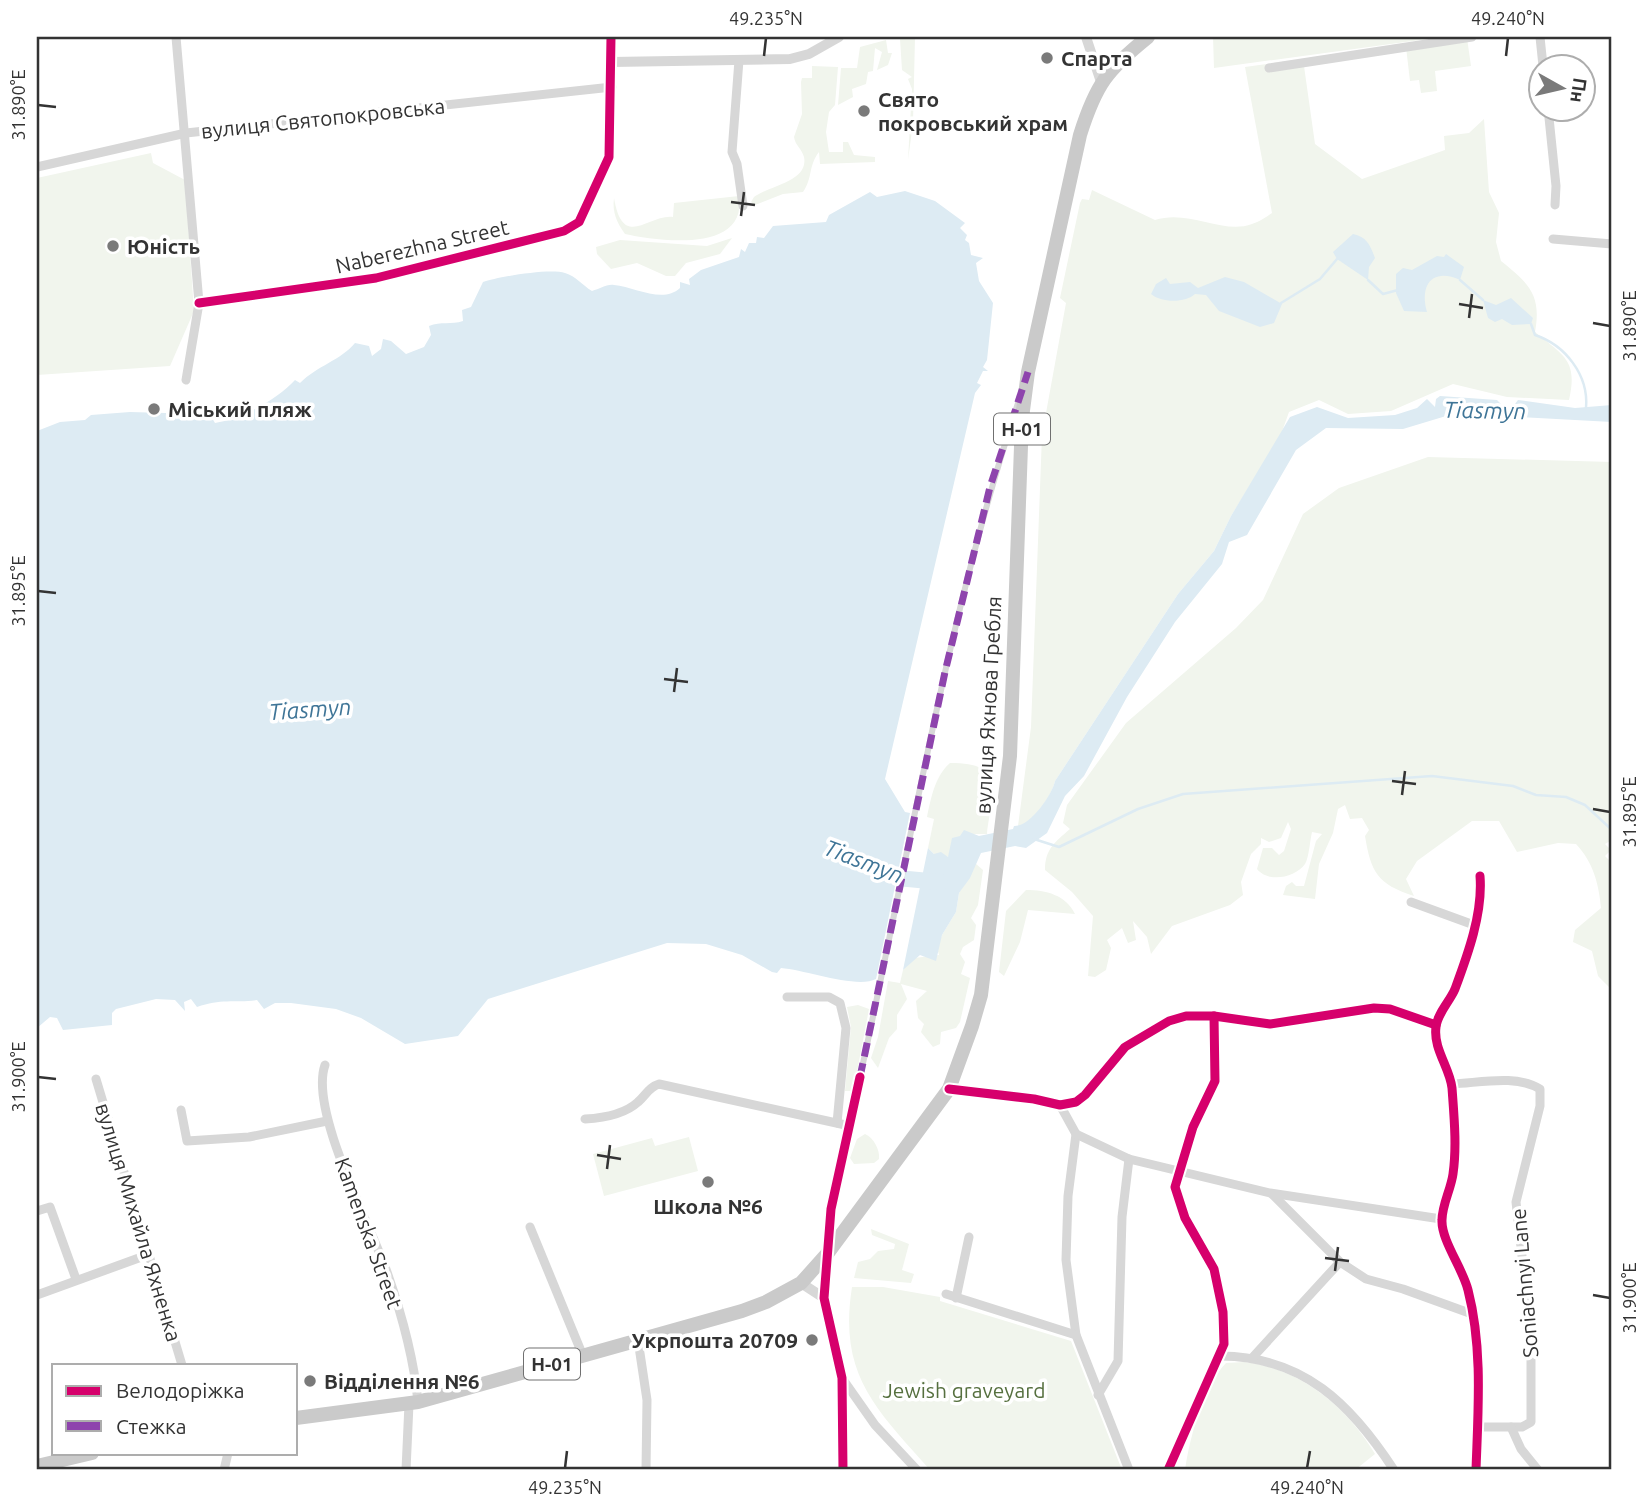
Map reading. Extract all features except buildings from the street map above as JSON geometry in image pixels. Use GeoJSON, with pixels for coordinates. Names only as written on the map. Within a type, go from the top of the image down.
{"type":"FeatureCollection","features":[{"type":"Feature","properties":{"kind":"main road","name":"Н-01"},"geometry":{"type":"LineString","coordinates":[[1101,82],[1111,68],[1148,37]]}},
{"type":"Feature","properties":{"kind":"main road","name":"вулиця Яхнова Гребля"},"geometry":{"type":"LineString","coordinates":[[801,1283],[827,1254],[949,1090],[964,1054],[981,995],[1007,785],[1019,466],[1028,372],[1080,135],[1101,82]]}},
{"type":"Feature","properties":{"kind":"main road","name":"Н-01"},"geometry":{"type":"LineString","coordinates":[[298,1418],[414,1403],[742,1311],[766,1303],[801,1283]]}},
{"type":"Feature","properties":{"kind":"main road"},"geometry":{"type":"LineString","coordinates":[[37,1466],[83,1459]]}},
{"type":"Feature","properties":{"kind":"street"},"geometry":{"type":"LineString","coordinates":[[176,37],[199,303],[186,380]]}},
{"type":"Feature","properties":{"kind":"street"},"geometry":{"type":"LineString","coordinates":[[611,37],[612,87]]}},
{"type":"Feature","properties":{"kind":"street"},"geometry":{"type":"LineString","coordinates":[[612,62],[790,59],[809,54],[839,37]]}},
{"type":"Feature","properties":{"kind":"street"},"geometry":{"type":"LineString","coordinates":[[1086,37],[1100,64],[1111,68]]}},
{"type":"Feature","properties":{"kind":"street"},"geometry":{"type":"LineString","coordinates":[[1269,68],[1472,37]]}},
{"type":"Feature","properties":{"kind":"street"},"geometry":{"type":"LineString","coordinates":[[1095,56],[1101,82]]}},
{"type":"Feature","properties":{"kind":"street"},"geometry":{"type":"LineString","coordinates":[[739,60],[732,152],[737,164],[743,205]]}},
{"type":"Feature","properties":{"kind":"street","name":"вулиця Святопокровська"},"geometry":{"type":"LineString","coordinates":[[37,167],[186,134],[612,87]]}},
{"type":"Feature","properties":{"kind":"street","name":"Naberezhna Street"},"geometry":{"type":"LineString","coordinates":[[199,303],[376,278],[564,231],[579,222],[609,157],[612,87]]}},
{"type":"Feature","properties":{"kind":"street"},"geometry":{"type":"LineString","coordinates":[[1549,122],[1556,186],[1555,205]]}},
{"type":"Feature","properties":{"kind":"street"},"geometry":{"type":"LineString","coordinates":[[1553,239],[1612,244]]}},
{"type":"Feature","properties":{"kind":"street"},"geometry":{"type":"LineString","coordinates":[[843,1470],[842,1378],[824,1298],[831,1209],[915,815],[990,488],[1028,372]]}},
{"type":"Feature","properties":{"kind":"street"},"geometry":{"type":"LineString","coordinates":[[1475,1470],[1478,1377],[1472,1314],[1468,1289],[1443,1231],[1441,1219],[1453,1172],[1452,1084],[1436,1041],[1436,1025],[1454,991],[1475,925],[1482,899],[1480,876]]}},
{"type":"Feature","properties":{"kind":"street"},"geometry":{"type":"LineString","coordinates":[[1411,902],[1475,925]]}},
{"type":"Feature","properties":{"kind":"street"},"geometry":{"type":"LineString","coordinates":[[788,997],[829,997],[840,1003],[846,1028],[837,1123]]}},
{"type":"Feature","properties":{"kind":"street"},"geometry":{"type":"LineString","coordinates":[[949,1090],[1004,1095],[1060,1105],[1076,1102],[1125,1047],[1142,1035],[1186,1016],[1214,1016],[1270,1024],[1374,1008],[1390,1009],[1436,1025]]}},
{"type":"Feature","properties":{"kind":"street"},"geometry":{"type":"LineString","coordinates":[[1168,1470],[1194,1405],[1221,1356],[1223,1344],[1220,1289],[1214,1269],[1177,1201],[1175,1187],[1193,1127],[1215,1081],[1214,1016]]}},
{"type":"Feature","properties":{"kind":"street","name":"Kamenska Street"},"geometry":{"type":"LineString","coordinates":[[325,1065],[320,1079],[327,1121],[387,1271],[414,1403],[406,1470]]}},
{"type":"Feature","properties":{"kind":"street","name":"вулиця Михайла Яхненка"},"geometry":{"type":"LineString","coordinates":[[96,1079],[182,1364]]}},
{"type":"Feature","properties":{"kind":"street","name":"Soniachnyi Lane"},"geometry":{"type":"LineString","coordinates":[[1452,1084],[1513,1081],[1531,1083],[1540,1089],[1540,1106],[1516,1202],[1526,1278],[1533,1412],[1531,1422],[1522,1427],[1511,1427]]}},
{"type":"Feature","properties":{"kind":"street"},"geometry":{"type":"LineString","coordinates":[[585,1119],[603,1118],[630,1108],[651,1087],[659,1084],[850,1126]]}},
{"type":"Feature","properties":{"kind":"street"},"geometry":{"type":"LineString","coordinates":[[1070,1119],[1076,1102]]}},
{"type":"Feature","properties":{"kind":"street"},"geometry":{"type":"LineString","coordinates":[[1060,1105],[1070,1119],[1076,1135],[1068,1196],[1066,1260],[1076,1335],[1129,1470]]}},
{"type":"Feature","properties":{"kind":"street"},"geometry":{"type":"LineString","coordinates":[[181,1110],[187,1141],[249,1137],[327,1121]]}},
{"type":"Feature","properties":{"kind":"street"},"geometry":{"type":"LineString","coordinates":[[1076,1135],[1129,1158],[1270,1193],[1441,1219]]}},
{"type":"Feature","properties":{"kind":"street"},"geometry":{"type":"LineString","coordinates":[[1098,1395],[1118,1361],[1122,1217],[1129,1158]]}},
{"type":"Feature","properties":{"kind":"street"},"geometry":{"type":"LineString","coordinates":[[1270,1193],[1340,1262],[1366,1279],[1472,1314]]}},
{"type":"Feature","properties":{"kind":"street"},"geometry":{"type":"LineString","coordinates":[[37,1211],[50,1207],[76,1279]]}},
{"type":"Feature","properties":{"kind":"street"},"geometry":{"type":"LineString","coordinates":[[530,1227],[583,1356]]}},
{"type":"Feature","properties":{"kind":"street"},"geometry":{"type":"LineString","coordinates":[[969,1237],[951,1296],[1076,1335]]}},
{"type":"Feature","properties":{"kind":"street"},"geometry":{"type":"LineString","coordinates":[[37,1296],[76,1279],[147,1255]]}},
{"type":"Feature","properties":{"kind":"street"},"geometry":{"type":"LineString","coordinates":[[1253,1357],[1340,1262]]}},
{"type":"Feature","properties":{"kind":"street"},"geometry":{"type":"LineString","coordinates":[[801,1283],[824,1298]]}},
{"type":"Feature","properties":{"kind":"street"},"geometry":{"type":"LineString","coordinates":[[638,1340],[647,1400],[646,1470]]}},
{"type":"Feature","properties":{"kind":"street"},"geometry":{"type":"LineString","coordinates":[[1221,1356],[1253,1357],[1286,1368],[1327,1391],[1363,1425],[1394,1470]]}},
{"type":"Feature","properties":{"kind":"street"},"geometry":{"type":"LineString","coordinates":[[842,1378],[875,1425],[917,1470]]}},
{"type":"Feature","properties":{"kind":"street"},"geometry":{"type":"LineString","coordinates":[[1477,1427],[1511,1427],[1521,1449],[1538,1470]]}},
{"type":"Feature","properties":{"kind":"green space"},"geometry":{"type":"Polygon","coordinates":[[[915,37],[913,123],[908,160],[912,89],[908,79],[912,77],[902,70],[900,39],[915,37]]]}},
{"type":"Feature","properties":{"kind":"green space"},"geometry":{"type":"Polygon","coordinates":[[[1213,37],[1442,37],[1214,68],[1213,37]]]}},
{"type":"Feature","properties":{"kind":"green space"},"geometry":{"type":"Polygon","coordinates":[[[1467,38],[1471,66],[1435,71],[1437,91],[1421,93],[1419,80],[1410,81],[1406,47],[1467,38]]]}},
{"type":"Feature","properties":{"kind":"green space"},"geometry":{"type":"Polygon","coordinates":[[[886,40],[888,53],[892,53],[888,65],[877,70],[882,52],[875,48],[873,71],[868,72],[866,84],[852,89],[853,97],[838,105],[841,68],[857,68],[860,47],[886,40]]]}},
{"type":"Feature","properties":{"kind":"green space"},"geometry":{"type":"Polygon","coordinates":[[[1303,59],[1315,144],[1362,179],[1445,150],[1444,136],[1469,133],[1484,119],[1489,192],[1499,213],[1496,242],[1501,261],[1531,290],[1536,308],[1535,332],[1561,354],[1570,367],[1572,376],[1569,400],[1507,397],[1453,384],[1391,411],[1348,414],[1319,400],[1289,412],[1280,437],[1231,516],[1214,551],[1178,594],[1055,781],[1041,808],[1030,820],[1018,826],[1031,727],[1042,435],[1066,303],[1060,298],[1080,203],[1082,199],[1089,200],[1092,190],[1155,220],[1168,217],[1241,227],[1265,218],[1272,213],[1245,67],[1303,59]]]}},
{"type":"Feature","properties":{"kind":"green space"},"geometry":{"type":"Polygon","coordinates":[[[812,66],[838,67],[835,105],[829,112],[826,132],[829,152],[843,152],[843,142],[848,142],[854,155],[875,157],[875,162],[820,164],[819,152],[803,192],[783,194],[755,205],[751,202],[754,197],[794,178],[804,165],[803,154],[794,137],[802,114],[802,78],[812,78],[812,66]]]}},
{"type":"Feature","properties":{"kind":"green space","name":"Юність"},"geometry":{"type":"Polygon","coordinates":[[[151,153],[153,163],[185,180],[194,311],[170,366],[37,375],[37,178],[151,153]]]}},
{"type":"Feature","properties":{"kind":"green space"},"geometry":{"type":"Polygon","coordinates":[[[739,196],[738,215],[729,227],[715,235],[697,239],[658,239],[625,234],[614,213],[614,198],[623,223],[630,227],[638,226],[664,217],[673,217],[674,203],[739,196]]]}},
{"type":"Feature","properties":{"kind":"green space"},"geometry":{"type":"Polygon","coordinates":[[[732,238],[720,254],[686,263],[675,276],[666,276],[637,263],[611,269],[597,254],[596,247],[620,240],[707,246],[732,238]]]}},
{"type":"Feature","properties":{"kind":"green space"},"geometry":{"type":"Polygon","coordinates":[[[1428,457],[1612,462],[1612,840],[1605,844],[1611,850],[1605,856],[1612,863],[1612,990],[1598,976],[1592,951],[1573,942],[1575,930],[1601,908],[1594,874],[1587,858],[1576,844],[1558,843],[1517,852],[1499,821],[1472,821],[1417,861],[1406,879],[1414,896],[1392,887],[1378,875],[1367,848],[1365,836],[1369,830],[1362,818],[1350,819],[1345,805],[1338,809],[1333,833],[1319,864],[1315,899],[1283,895],[1286,886],[1292,882],[1296,886],[1304,886],[1316,841],[1322,834],[1312,832],[1305,864],[1295,873],[1274,877],[1257,869],[1263,848],[1272,848],[1279,855],[1284,851],[1291,829],[1288,822],[1281,838],[1269,842],[1261,838],[1261,844],[1251,854],[1241,882],[1243,895],[1230,905],[1172,926],[1151,954],[1147,937],[1133,921],[1136,940],[1128,943],[1122,928],[1107,940],[1111,948],[1106,970],[1095,977],[1088,976],[1093,916],[1072,892],[1045,870],[1049,851],[1070,829],[1063,823],[1067,805],[1126,723],[1236,628],[1263,600],[1303,514],[1339,488],[1428,457]]]}},
{"type":"Feature","properties":{"kind":"green space"},"geometry":{"type":"Polygon","coordinates":[[[950,763],[981,768],[989,774],[993,793],[987,834],[970,834],[948,857],[934,854],[928,848],[934,819],[927,817],[937,781],[950,763]]]}},
{"type":"Feature","properties":{"kind":"green space"},"geometry":{"type":"Polygon","coordinates":[[[976,864],[983,870],[978,905],[971,918],[976,925],[974,940],[963,947],[960,954],[965,962],[961,974],[970,978],[960,1022],[956,1028],[941,1032],[940,1044],[933,1047],[921,1032],[924,1024],[918,1018],[916,1001],[927,991],[901,984],[907,999],[897,1015],[897,1029],[889,1038],[878,1068],[871,1058],[878,1037],[888,981],[900,983],[903,970],[914,958],[939,955],[937,948],[956,912],[959,893],[976,864]]]}},
{"type":"Feature","properties":{"kind":"green space"},"geometry":{"type":"Polygon","coordinates":[[[1026,890],[1055,895],[1066,902],[1075,914],[1028,910],[1020,942],[1004,976],[999,972],[1006,911],[1026,890]]]}},
{"type":"Feature","properties":{"kind":"green space"},"geometry":{"type":"Polygon","coordinates":[[[858,1005],[869,1009],[855,1082],[851,1091],[845,1091],[851,1027],[847,1007],[858,1005]]]}},
{"type":"Feature","properties":{"kind":"green space"},"geometry":{"type":"Polygon","coordinates":[[[865,1134],[876,1145],[879,1159],[874,1163],[854,1164],[850,1158],[857,1139],[865,1134]]]}},
{"type":"Feature","properties":{"kind":"green space"},"geometry":{"type":"Polygon","coordinates":[[[689,1137],[698,1171],[604,1196],[593,1154],[652,1138],[655,1146],[689,1137]]]}},
{"type":"Feature","properties":{"kind":"green space"},"geometry":{"type":"Polygon","coordinates":[[[871,1229],[909,1244],[902,1270],[914,1274],[911,1283],[854,1278],[858,1262],[870,1259],[878,1251],[894,1249],[895,1244],[872,1235],[871,1229]]]}},
{"type":"Feature","properties":{"kind":"green space","name":"Jewish graveyard"},"geometry":{"type":"Polygon","coordinates":[[[852,1287],[883,1287],[940,1297],[940,1301],[1071,1341],[1122,1470],[930,1470],[878,1408],[856,1367],[849,1318],[852,1287]]]}},
{"type":"Feature","properties":{"kind":"green space"},"geometry":{"type":"Polygon","coordinates":[[[1244,1362],[1284,1372],[1303,1381],[1351,1421],[1375,1454],[1355,1470],[1185,1470],[1194,1428],[1211,1385],[1226,1363],[1244,1362]]]}},
{"type":"Feature","properties":{"kind":"water"},"geometry":{"type":"Polygon","coordinates":[[[905,191],[935,201],[965,223],[960,228],[967,235],[965,240],[969,243],[971,255],[983,258],[976,263],[979,281],[993,303],[987,360],[983,367],[988,371],[983,371],[977,383],[981,385],[975,393],[885,779],[905,812],[910,813],[876,979],[857,982],[781,968],[777,973],[742,955],[706,944],[667,943],[488,999],[458,1036],[405,1044],[361,1018],[336,1009],[275,1003],[264,1009],[257,1000],[220,1002],[197,1007],[191,999],[184,1002],[185,1011],[175,1000],[156,999],[116,1009],[112,1013],[112,1025],[63,1030],[57,1018],[50,1017],[37,1028],[37,431],[60,422],[85,420],[91,415],[130,412],[166,413],[185,419],[212,418],[215,423],[225,421],[269,401],[295,380],[300,383],[355,343],[369,346],[372,356],[381,349],[383,339],[391,341],[406,354],[424,347],[431,335],[429,326],[463,321],[462,310],[471,307],[483,282],[524,274],[557,272],[572,276],[592,291],[614,285],[665,295],[680,288],[680,282],[690,285],[689,279],[701,270],[739,257],[741,249],[745,252],[749,243],[756,243],[757,237],[764,238],[773,226],[826,222],[829,215],[870,192],[877,197],[905,191]]]}},
{"type":"Feature","properties":{"kind":"water"},"geometry":{"type":"Polygon","coordinates":[[[1353,234],[1367,242],[1375,258],[1369,267],[1368,280],[1337,259],[1333,252],[1353,234]]]}},
{"type":"Feature","properties":{"kind":"water"},"geometry":{"type":"Polygon","coordinates":[[[1446,254],[1464,267],[1460,280],[1436,277],[1427,286],[1425,293],[1427,312],[1404,311],[1396,293],[1396,274],[1403,268],[1412,270],[1446,254]]]}},
{"type":"Feature","properties":{"kind":"water"},"geometry":{"type":"Polygon","coordinates":[[[1225,277],[1244,282],[1282,304],[1274,323],[1260,327],[1219,311],[1206,295],[1195,294],[1173,301],[1151,294],[1156,284],[1166,278],[1170,284],[1190,282],[1198,288],[1225,277]]]}},
{"type":"Feature","properties":{"kind":"water"},"geometry":{"type":"Polygon","coordinates":[[[1511,298],[1533,318],[1531,324],[1512,325],[1502,319],[1495,322],[1488,318],[1483,300],[1496,305],[1511,298]]]}},
{"type":"Feature","properties":{"kind":"water"},"geometry":{"type":"Polygon","coordinates":[[[1440,396],[1497,400],[1506,409],[1511,409],[1518,400],[1575,408],[1612,405],[1612,422],[1499,416],[1472,420],[1456,413],[1403,429],[1326,428],[1296,450],[1247,535],[1229,542],[1222,564],[1175,622],[1127,697],[1084,776],[1065,796],[1047,833],[1026,848],[1015,846],[981,853],[970,878],[959,893],[956,912],[942,935],[936,961],[920,955],[903,970],[928,848],[934,854],[941,852],[948,857],[952,838],[960,836],[964,830],[979,836],[1013,829],[1014,826],[1027,821],[1039,809],[1178,594],[1214,551],[1231,516],[1290,417],[1317,407],[1348,418],[1395,415],[1417,408],[1427,399],[1435,407],[1436,399],[1440,396]]]}},
{"type":"Feature","properties":{"kind":"waterway"},"geometry":{"type":"LineString","coordinates":[[1281,303],[1320,279],[1337,259]]}},
{"type":"Feature","properties":{"kind":"waterway"},"geometry":{"type":"LineString","coordinates":[[1368,280],[1383,294],[1398,290]]}},
{"type":"Feature","properties":{"kind":"waterway"},"geometry":{"type":"LineString","coordinates":[[1460,280],[1483,300]]}},
{"type":"Feature","properties":{"kind":"waterway"},"geometry":{"type":"LineString","coordinates":[[1531,324],[1535,335],[1556,346],[1573,363],[1584,384],[1586,408]]}},
{"type":"Feature","properties":{"kind":"waterway"},"geometry":{"type":"LineString","coordinates":[[1034,839],[1059,847],[1138,809],[1183,794],[1432,776],[1513,786],[1536,795],[1566,797],[1585,805],[1612,830]]}},
{"type":"Feature","properties":{"kind":"waterway","name":"Tiasmyn"},"geometry":{"type":"LineString","coordinates":[[877,869],[897,878],[940,882]]}},
{"type":"Feature","properties":{"kind":"marked path"},"geometry":{"type":"LineString","coordinates":[[860,1077],[945,672],[990,487],[1028,372]]}},
{"type":"Feature","properties":{"kind":"cycle path"},"geometry":{"type":"LineString","coordinates":[[199,303],[376,278],[564,231],[579,222],[609,157],[611,37]]}},
{"type":"Feature","properties":{"kind":"cycle path"},"geometry":{"type":"LineString","coordinates":[[1476,1470],[1476,1334],[1468,1290],[1443,1228],[1443,1209],[1453,1174],[1455,1131],[1451,1081],[1439,1051],[1436,1027],[1465,962],[1479,904],[1480,876]]}},
{"type":"Feature","properties":{"kind":"cycle path"},"geometry":{"type":"LineString","coordinates":[[949,1089],[1034,1099],[1060,1105],[1076,1102],[1125,1047],[1169,1021],[1186,1016],[1214,1016],[1270,1024],[1374,1008],[1390,1009],[1436,1025]]}},
{"type":"Feature","properties":{"kind":"cycle path"},"geometry":{"type":"LineString","coordinates":[[1168,1470],[1224,1344],[1223,1312],[1214,1269],[1185,1218],[1175,1187],[1193,1127],[1215,1081],[1214,1016]]}},
{"type":"Feature","properties":{"kind":"cycle path"},"geometry":{"type":"LineString","coordinates":[[843,1470],[842,1378],[824,1298],[831,1209],[860,1077]]}},
{"type":"Feature","properties":{"kind":"place","name":"Спарта"},"geometry":{"type":"Point","coordinates":[1047,58]}},
{"type":"Feature","properties":{"kind":"place","name":"Свято покровський храм"},"geometry":{"type":"Point","coordinates":[864,111]}},
{"type":"Feature","properties":{"kind":"place","name":"Юність"},"geometry":{"type":"Point","coordinates":[113,246]}},
{"type":"Feature","properties":{"kind":"place","name":"Міський пляж"},"geometry":{"type":"Point","coordinates":[154,409]}},
{"type":"Feature","properties":{"kind":"place","name":"Школа №6"},"geometry":{"type":"Point","coordinates":[708,1182]}},
{"type":"Feature","properties":{"kind":"place","name":"Укрпошта 20709"},"geometry":{"type":"Point","coordinates":[812,1340]}},
{"type":"Feature","properties":{"kind":"place","name":"Відділення №6"},"geometry":{"type":"Point","coordinates":[310,1381]}}]}
